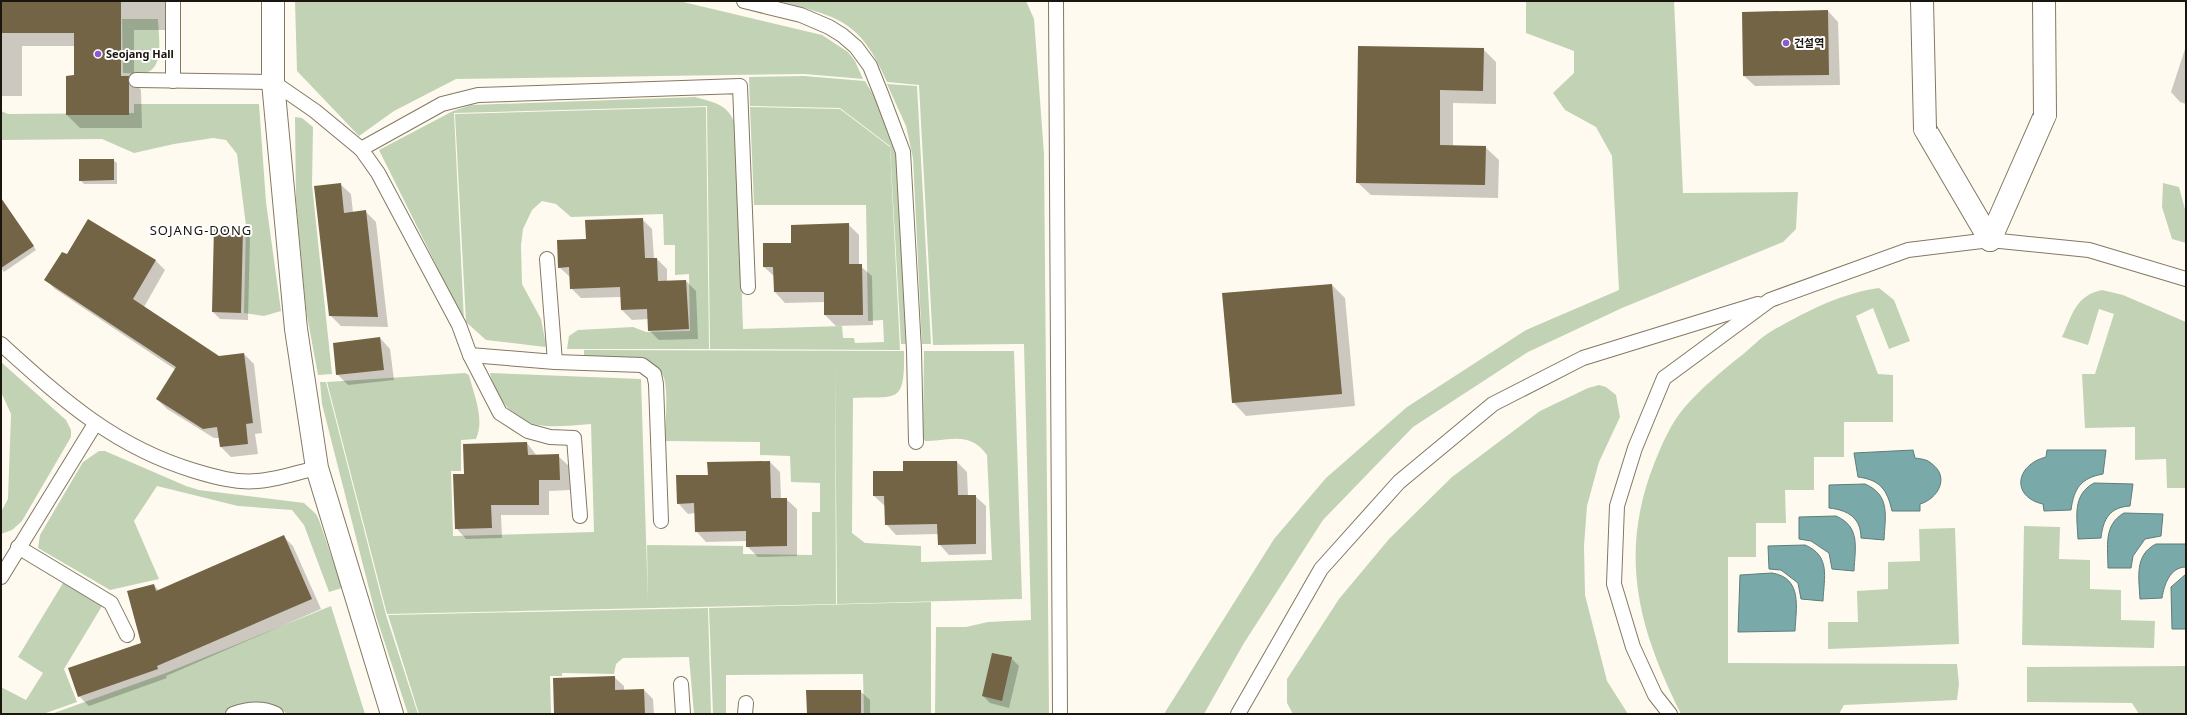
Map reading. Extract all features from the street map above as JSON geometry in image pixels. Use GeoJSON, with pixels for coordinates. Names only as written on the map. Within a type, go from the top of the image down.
{"type":"FeatureCollection","features":[{"type":"Feature","properties":{"kind":"street"},"geometry":{"type":"LineString","coordinates":[[272,1],[273,82],[296,329],[317,468],[392,714]]}},
{"type":"Feature","properties":{"kind":"street"},"geometry":{"type":"LineString","coordinates":[[1922,1],[1925,129],[1990,240]]}},
{"type":"Feature","properties":{"kind":"street"},"geometry":{"type":"LineString","coordinates":[[1990,240],[2045,115],[2044,1]]}},
{"type":"Feature","properties":{"kind":"lane"},"geometry":{"type":"LineString","coordinates":[[173,1],[173,81]]}},
{"type":"Feature","properties":{"kind":"lane"},"geometry":{"type":"LineString","coordinates":[[744,1],[800,15],[829,27],[842,35],[856,47],[870,66],[882,96],[903,152],[914,350],[916,442]]}},
{"type":"Feature","properties":{"kind":"lane"},"geometry":{"type":"LineString","coordinates":[[1056,1],[1060,714]]}},
{"type":"Feature","properties":{"kind":"lane"},"geometry":{"type":"LineString","coordinates":[[136,80],[273,82],[316,112],[361,149],[378,173],[455,318],[470,355],[500,413],[528,431],[550,437],[574,438],[580,516]]}},
{"type":"Feature","properties":{"kind":"lane"},"geometry":{"type":"LineString","coordinates":[[361,149],[442,104],[478,95],[740,86],[748,287]]}},
{"type":"Feature","properties":{"kind":"lane"},"geometry":{"type":"LineString","coordinates":[[1243,712],[1321,569],[1399,482],[1493,404],[1583,358],[1770,300],[1908,250],[1990,240],[2089,250],[2186,279]]}},
{"type":"Feature","properties":{"kind":"lane"},"geometry":{"type":"LineString","coordinates":[[547,259],[556,362]]}},
{"type":"Feature","properties":{"kind":"lane"},"geometry":{"type":"LineString","coordinates":[[1670,714],[1655,695],[1633,647],[1614,584],[1617,506],[1635,448],[1664,378],[1770,300]]}},
{"type":"Feature","properties":{"kind":"lane"},"geometry":{"type":"LineString","coordinates":[[1,344],[95,424],[137,449],[176,465],[224,480],[258,481],[317,468]]}},
{"type":"Feature","properties":{"kind":"lane"},"geometry":{"type":"LineString","coordinates":[[470,355],[556,362],[642,365],[654,374],[656,384],[661,521]]}},
{"type":"Feature","properties":{"kind":"lane"},"geometry":{"type":"LineString","coordinates":[[1,577],[18,546],[95,424]]}},
{"type":"Feature","properties":{"kind":"lane"},"geometry":{"type":"LineString","coordinates":[[18,546],[111,603],[127,635]]}},
{"type":"Feature","properties":{"kind":"lane"},"geometry":{"type":"LineString","coordinates":[[681,684],[683,714]]}},
{"type":"Feature","properties":{"kind":"lane"},"geometry":{"type":"LineString","coordinates":[[233,714],[242,710],[258,709],[276,714]]}},
{"type":"Feature","properties":{"kind":"green space"},"geometry":{"type":"Polygon","coordinates":[[[295,1],[679,1],[822,35],[848,52],[855,61],[863,79],[805,74],[456,79],[394,111],[359,136],[297,71],[295,1]]]}},
{"type":"Feature","properties":{"kind":"green space"},"geometry":{"type":"Polygon","coordinates":[[[778,1],[1026,1],[1034,19],[1044,154],[1049,714],[935,714],[936,627],[966,627],[988,622],[1031,620],[1024,344],[933,345],[919,85],[887,82],[867,45],[857,33],[845,24],[832,17],[778,1]]]}},
{"type":"Feature","properties":{"kind":"green space"},"geometry":{"type":"Polygon","coordinates":[[[1526,1],[1674,1],[1683,193],[1798,192],[1796,229],[1783,242],[1622,308],[1528,352],[1413,427],[1323,520],[1244,643],[1204,714],[1164,714],[1274,539],[1326,478],[1407,407],[1526,330],[1619,290],[1612,156],[1596,127],[1565,110],[1553,93],[1574,73],[1574,51],[1526,33],[1526,1]]]}},
{"type":"Feature","properties":{"kind":"green space"},"geometry":{"type":"Polygon","coordinates":[[[122,19],[158,19],[159,56],[157,63],[148,72],[139,74],[123,73],[122,19]]]}},
{"type":"Feature","properties":{"kind":"green space"},"geometry":{"type":"Polygon","coordinates":[[[804,76],[865,81],[878,103],[898,152],[906,344],[901,344],[890,146],[840,108],[750,106],[749,77],[804,76]]]}},
{"type":"Feature","properties":{"kind":"green space"},"geometry":{"type":"Polygon","coordinates":[[[887,84],[917,86],[931,344],[922,344],[913,158],[906,126],[887,84]]]}},
{"type":"Feature","properties":{"kind":"green space"},"geometry":{"type":"Polygon","coordinates":[[[695,97],[715,103],[725,109],[733,119],[736,126],[743,329],[842,326],[843,338],[854,338],[855,343],[884,342],[883,320],[868,321],[866,205],[754,205],[750,107],[840,109],[890,147],[900,350],[710,349],[707,106],[454,113],[464,321],[379,150],[453,111],[471,105],[695,97]]]}},
{"type":"Feature","properties":{"kind":"green space"},"geometry":{"type":"Polygon","coordinates":[[[134,104],[259,104],[266,202],[281,311],[264,316],[244,313],[246,226],[237,154],[226,140],[213,138],[174,144],[134,153],[102,139],[1,140],[1,111],[8,114],[134,113],[134,104]]]}},
{"type":"Feature","properties":{"kind":"green space"},"geometry":{"type":"Polygon","coordinates":[[[706,107],[709,349],[567,349],[569,336],[578,330],[633,327],[646,332],[690,331],[689,274],[675,275],[675,245],[664,245],[663,214],[571,217],[556,204],[542,201],[532,210],[523,229],[521,245],[522,284],[541,319],[546,345],[545,347],[486,340],[466,322],[455,114],[706,107]]]}},
{"type":"Feature","properties":{"kind":"green space"},"geometry":{"type":"Polygon","coordinates":[[[295,117],[302,118],[313,127],[312,185],[332,374],[318,375],[306,310],[296,201],[295,117]]]}},
{"type":"Feature","properties":{"kind":"green space"},"geometry":{"type":"Polygon","coordinates":[[[2163,183],[2179,187],[2186,213],[2186,243],[2172,239],[2162,207],[2163,183]]]}},
{"type":"Feature","properties":{"kind":"green space"},"geometry":{"type":"Polygon","coordinates":[[[1879,288],[1894,300],[1910,341],[1889,349],[1873,308],[1856,316],[1878,374],[1893,375],[1893,422],[1844,422],[1844,457],[1814,457],[1814,490],[1785,490],[1786,523],[1756,523],[1756,557],[1728,557],[1728,663],[1957,664],[1959,684],[1957,700],[1844,705],[1839,714],[1681,714],[1666,683],[1654,652],[1638,592],[1636,561],[1637,530],[1643,498],[1663,442],[1679,414],[1690,401],[1712,380],[1766,334],[1837,299],[1851,294],[1879,288]]]}},
{"type":"Feature","properties":{"kind":"green space"},"geometry":{"type":"Polygon","coordinates":[[[2102,290],[2123,295],[2186,322],[2186,488],[2167,488],[2166,459],[2135,460],[2135,427],[2085,428],[2082,374],[2095,374],[2114,314],[2099,309],[2088,345],[2062,337],[2072,314],[2080,301],[2093,293],[2102,290]]]}},
{"type":"Feature","properties":{"kind":"green space"},"geometry":{"type":"Polygon","coordinates":[[[584,350],[904,351],[903,381],[896,394],[880,397],[853,398],[852,533],[865,543],[921,546],[921,562],[992,560],[987,455],[981,448],[967,440],[953,439],[925,441],[923,437],[924,351],[1014,351],[1022,599],[837,604],[835,361],[836,604],[387,614],[327,382],[465,373],[469,375],[478,407],[479,423],[476,439],[461,440],[461,471],[451,471],[453,536],[594,532],[591,424],[544,426],[529,423],[521,419],[506,406],[501,399],[492,382],[490,373],[641,379],[648,602],[647,545],[743,546],[743,554],[812,555],[812,512],[820,512],[820,483],[791,482],[790,456],[760,455],[760,442],[665,441],[666,397],[665,382],[661,372],[654,366],[644,361],[619,358],[584,358],[584,350]]]}},
{"type":"Feature","properties":{"kind":"green space"},"geometry":{"type":"Polygon","coordinates":[[[1,362],[66,420],[71,430],[71,437],[22,521],[12,530],[1,534],[1,512],[8,499],[11,414],[1,392],[1,362]]]}},
{"type":"Feature","properties":{"kind":"green space"},"geometry":{"type":"Polygon","coordinates":[[[320,382],[326,382],[386,615],[418,714],[408,714],[376,616],[322,404],[320,382]]]}},
{"type":"Feature","properties":{"kind":"green space"},"geometry":{"type":"Polygon","coordinates":[[[1599,385],[1606,387],[1616,395],[1620,417],[1599,462],[1587,506],[1584,546],[1585,595],[1607,681],[1628,714],[1293,714],[1287,703],[1287,679],[1339,599],[1389,539],[1452,477],[1540,411],[1588,388],[1599,385]]]}},
{"type":"Feature","properties":{"kind":"green space"},"geometry":{"type":"Polygon","coordinates":[[[99,451],[105,451],[186,486],[199,490],[304,503],[316,514],[319,520],[342,588],[329,592],[304,525],[292,510],[238,506],[157,486],[134,521],[159,579],[110,590],[38,548],[40,535],[83,462],[99,451]]]}},
{"type":"Feature","properties":{"kind":"green space"},"geometry":{"type":"Polygon","coordinates":[[[2024,526],[2060,527],[2059,559],[2090,560],[2090,589],[2121,590],[2121,620],[2155,621],[2154,648],[2022,645],[2024,526]]]}},
{"type":"Feature","properties":{"kind":"green space"},"geometry":{"type":"Polygon","coordinates":[[[1955,528],[1959,644],[1828,649],[1828,622],[1858,622],[1857,591],[1888,589],[1888,562],[1920,561],[1919,529],[1955,528]]]}},
{"type":"Feature","properties":{"kind":"green space"},"geometry":{"type":"Polygon","coordinates":[[[63,583],[102,606],[64,669],[77,702],[43,714],[1,714],[1,687],[26,700],[43,673],[18,657],[63,583]]]}},
{"type":"Feature","properties":{"kind":"green space"},"geometry":{"type":"Polygon","coordinates":[[[931,602],[931,714],[864,714],[863,674],[726,675],[726,714],[713,714],[709,608],[931,602]]]}},
{"type":"Feature","properties":{"kind":"green space"},"geometry":{"type":"Polygon","coordinates":[[[331,606],[365,714],[288,714],[276,707],[243,705],[222,714],[51,714],[166,673],[331,606]]]}},
{"type":"Feature","properties":{"kind":"green space"},"geometry":{"type":"Polygon","coordinates":[[[708,608],[711,714],[694,714],[689,657],[623,658],[616,664],[614,674],[562,673],[562,676],[550,676],[551,714],[419,714],[388,615],[708,608]]]}},
{"type":"Feature","properties":{"kind":"green space"},"geometry":{"type":"Polygon","coordinates":[[[2186,666],[2186,714],[2139,714],[2132,703],[2027,702],[2027,667],[2186,666]]]}},
{"type":"Feature","properties":{"kind":"water"},"geometry":{"type":"Polygon","coordinates":[[[1913,450],[1915,458],[1928,461],[1937,469],[1941,481],[1940,487],[1932,497],[1920,504],[1920,511],[1892,511],[1885,491],[1877,483],[1866,478],[1858,477],[1854,453],[1913,450]]]}},
{"type":"Feature","properties":{"kind":"water"},"geometry":{"type":"Polygon","coordinates":[[[2047,450],[2106,450],[2103,474],[2089,478],[2080,485],[2074,496],[2071,510],[2044,511],[2043,504],[2026,495],[2022,488],[2021,481],[2023,474],[2028,467],[2036,461],[2046,457],[2047,450]]]}},
{"type":"Feature","properties":{"kind":"water"},"geometry":{"type":"Polygon","coordinates":[[[2094,483],[2133,484],[2130,506],[2117,509],[2109,515],[2104,525],[2101,538],[2078,539],[2077,507],[2079,500],[2087,488],[2094,483]]]}},
{"type":"Feature","properties":{"kind":"water"},"geometry":{"type":"Polygon","coordinates":[[[1865,484],[1879,494],[1883,500],[1885,508],[1884,540],[1861,538],[1859,525],[1852,516],[1842,511],[1829,508],[1829,485],[1865,484]]]}},
{"type":"Feature","properties":{"kind":"water"},"geometry":{"type":"Polygon","coordinates":[[[2124,513],[2163,514],[2161,536],[2145,539],[2133,556],[2131,568],[2108,568],[2108,537],[2110,530],[2117,518],[2124,513]]]}},
{"type":"Feature","properties":{"kind":"water"},"geometry":{"type":"Polygon","coordinates":[[[1836,516],[1850,526],[1853,532],[1855,539],[1854,571],[1832,569],[1829,553],[1811,541],[1799,539],[1799,517],[1836,516]]]}},
{"type":"Feature","properties":{"kind":"water"},"geometry":{"type":"Polygon","coordinates":[[[2156,544],[2186,544],[2186,567],[2180,568],[2172,573],[2166,582],[2162,598],[2140,599],[2139,568],[2141,561],[2144,554],[2156,544]]]}},
{"type":"Feature","properties":{"kind":"water"},"geometry":{"type":"Polygon","coordinates":[[[1805,545],[1819,555],[1822,561],[1825,576],[1823,601],[1801,599],[1798,583],[1781,570],[1769,569],[1768,546],[1805,545]]]}},
{"type":"Feature","properties":{"kind":"water"},"geometry":{"type":"Polygon","coordinates":[[[1772,573],[1782,576],[1789,581],[1793,587],[1796,595],[1795,631],[1738,632],[1740,575],[1772,573]]]}},
{"type":"Feature","properties":{"kind":"water"},"geometry":{"type":"Polygon","coordinates":[[[2186,574],[2186,629],[2172,629],[2171,587],[2186,574]]]}},
{"type":"Feature","properties":{"kind":"building","name":"Seojang Hall"},"geometry":{"type":"Polygon","coordinates":[[[1,1],[121,1],[121,76],[129,76],[129,115],[66,115],[66,76],[74,75],[74,33],[1,33],[1,1]]]}},
{"type":"Feature","properties":{"kind":"building","name":"건설역"},"geometry":{"type":"Polygon","coordinates":[[[1828,10],[1829,75],[1743,76],[1742,12],[1828,10]]]}},
{"type":"Feature","properties":{"kind":"building"},"geometry":{"type":"Polygon","coordinates":[[[1358,46],[1484,48],[1483,91],[1440,90],[1440,145],[1486,146],[1485,185],[1356,183],[1358,46]]]}},
{"type":"Feature","properties":{"kind":"building"},"geometry":{"type":"Polygon","coordinates":[[[79,159],[114,159],[114,180],[79,181],[79,159]]]}},
{"type":"Feature","properties":{"kind":"building"},"geometry":{"type":"Polygon","coordinates":[[[341,183],[344,213],[366,210],[378,317],[329,316],[314,186],[341,183]]]}},
{"type":"Feature","properties":{"kind":"building"},"geometry":{"type":"Polygon","coordinates":[[[1,198],[34,246],[1,268],[1,198]]]}},
{"type":"Feature","properties":{"kind":"building"},"geometry":{"type":"Polygon","coordinates":[[[643,218],[645,258],[657,258],[658,281],[686,280],[689,329],[648,331],[647,309],[621,310],[620,287],[570,289],[569,267],[558,268],[557,240],[586,239],[585,220],[643,218]]]}},
{"type":"Feature","properties":{"kind":"building"},"geometry":{"type":"Polygon","coordinates":[[[88,219],[156,260],[133,299],[219,356],[244,353],[253,423],[246,424],[248,444],[220,447],[217,427],[203,429],[156,399],[176,367],[44,280],[62,252],[67,254],[88,219]]]}},
{"type":"Feature","properties":{"kind":"building"},"geometry":{"type":"Polygon","coordinates":[[[849,223],[849,264],[862,264],[863,315],[824,315],[824,292],[774,292],[773,267],[763,267],[763,243],[791,243],[791,225],[849,223]]]}},
{"type":"Feature","properties":{"kind":"building"},"geometry":{"type":"Polygon","coordinates":[[[214,227],[243,228],[241,313],[212,312],[214,227]]]}},
{"type":"Feature","properties":{"kind":"building"},"geometry":{"type":"Polygon","coordinates":[[[1332,284],[1342,394],[1232,403],[1222,293],[1332,284]]]}},
{"type":"Feature","properties":{"kind":"building"},"geometry":{"type":"Polygon","coordinates":[[[380,337],[384,370],[336,375],[333,343],[380,337]]]}},
{"type":"Feature","properties":{"kind":"building"},"geometry":{"type":"Polygon","coordinates":[[[527,442],[528,455],[559,454],[560,480],[539,480],[539,505],[491,505],[492,528],[455,529],[453,474],[464,474],[463,444],[527,442]]]}},
{"type":"Feature","properties":{"kind":"building"},"geometry":{"type":"Polygon","coordinates":[[[770,461],[771,498],[787,498],[787,546],[746,547],[746,531],[695,532],[694,503],[677,504],[676,475],[708,475],[707,462],[770,461]]]}},
{"type":"Feature","properties":{"kind":"building"},"geometry":{"type":"Polygon","coordinates":[[[903,461],[957,461],[958,495],[976,495],[976,544],[938,545],[937,524],[885,525],[884,496],[873,496],[873,471],[903,471],[903,461]]]}},
{"type":"Feature","properties":{"kind":"building"},"geometry":{"type":"Polygon","coordinates":[[[284,535],[312,599],[157,666],[158,669],[78,697],[68,668],[141,643],[127,591],[154,584],[156,591],[284,535]]]}},
{"type":"Feature","properties":{"kind":"building"},"geometry":{"type":"Polygon","coordinates":[[[992,653],[1012,657],[1002,701],[982,696],[992,653]]]}},
{"type":"Feature","properties":{"kind":"building"},"geometry":{"type":"Polygon","coordinates":[[[615,676],[615,690],[644,689],[645,714],[554,714],[553,678],[615,676]]]}},
{"type":"Feature","properties":{"kind":"building"},"geometry":{"type":"Polygon","coordinates":[[[806,690],[861,690],[861,714],[807,714],[806,690]]]}},
{"type":"Feature","properties":{"kind":"place","name":"건설역"},"geometry":{"type":"Point","coordinates":[1786,43]}},
{"type":"Feature","properties":{"kind":"place","name":"Seojang Hall"},"geometry":{"type":"Point","coordinates":[98,54]}},
{"type":"Feature","properties":{"kind":"district","name":"SOJANG-DONG"},"geometry":{"type":"Point","coordinates":[201,230]}}]}
